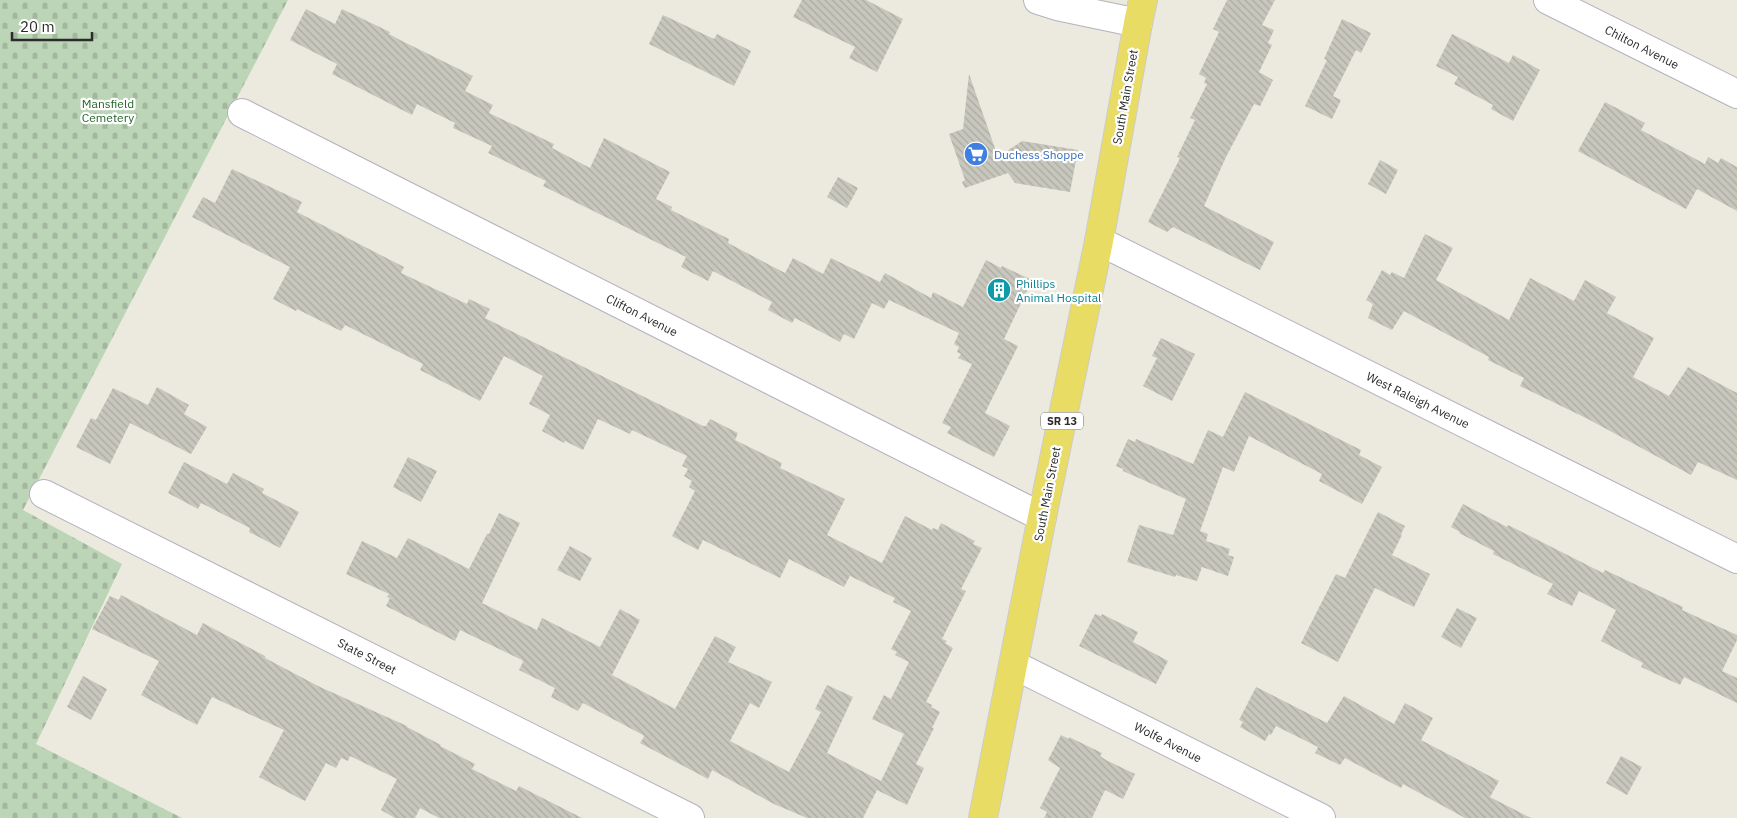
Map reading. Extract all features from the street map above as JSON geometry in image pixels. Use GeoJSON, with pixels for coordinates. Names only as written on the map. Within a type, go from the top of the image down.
{"type":"FeatureCollection","features":[{"type":"Feature","properties":{"kind":"highway","name":"South Main Street"},"geometry":{"type":"LineString","coordinates":[[983,818],[1099,241],[1139,8]]}},
{"type":"Feature","properties":{"kind":"street"},"geometry":{"type":"LineString","coordinates":[[1038,0],[1057,6],[1139,8]]}},
{"type":"Feature","properties":{"kind":"street","name":"Chilton Avenue"},"geometry":{"type":"LineString","coordinates":[[1548,0],[1737,94]]}},
{"type":"Feature","properties":{"kind":"street","name":"Clifton Avenue"},"geometry":{"type":"LineString","coordinates":[[242,113],[1042,517]]}},
{"type":"Feature","properties":{"kind":"street","name":"West Raleigh Avenue"},"geometry":{"type":"LineString","coordinates":[[1099,241],[1737,559]]}},
{"type":"Feature","properties":{"kind":"street","name":"State Street"},"geometry":{"type":"LineString","coordinates":[[44,494],[690,818]]}},
{"type":"Feature","properties":{"kind":"street","name":"Wolfe Avenue"},"geometry":{"type":"LineString","coordinates":[[1014,665],[1321,818]]}},
{"type":"Feature","properties":{"kind":"green space","name":"Mansfield Cemetery"},"geometry":{"type":"Polygon","coordinates":[[[0,0],[288,0],[23,510],[122,564],[36,744],[182,818],[0,818],[0,0]]]}},
{"type":"Feature","properties":{"kind":"building"},"geometry":{"type":"Polygon","coordinates":[[[802,0],[866,0],[903,19],[877,72],[849,58],[855,47],[793,17],[802,0]]]}},
{"type":"Feature","properties":{"kind":"building"},"geometry":{"type":"Polygon","coordinates":[[[1227,0],[1275,0],[1262,25],[1274,30],[1268,43],[1272,45],[1259,72],[1273,80],[1260,106],[1254,104],[1226,157],[1204,206],[1274,242],[1260,270],[1173,227],[1167,232],[1148,222],[1180,158],[1177,157],[1195,120],[1190,118],[1207,84],[1204,83],[1206,78],[1199,74],[1219,32],[1213,29],[1227,0]]]}},
{"type":"Feature","properties":{"kind":"building"},"geometry":{"type":"Polygon","coordinates":[[[306,9],[335,24],[342,9],[473,76],[465,91],[493,105],[489,113],[554,144],[552,148],[590,168],[604,138],[670,172],[656,199],[672,207],[671,210],[729,239],[728,243],[785,273],[793,258],[823,274],[831,258],[880,282],[885,273],[931,298],[933,292],[963,307],[986,260],[1032,280],[1004,339],[1018,346],[985,413],[1010,426],[994,457],[947,433],[951,427],[942,423],[972,364],[958,358],[961,354],[957,352],[959,347],[954,344],[959,333],[889,300],[884,309],[872,303],[854,339],[844,334],[840,342],[795,318],[792,323],[768,310],[772,302],[713,271],[708,281],[681,267],[686,257],[543,186],[546,181],[488,153],[492,146],[453,128],[455,123],[417,104],[412,115],[332,74],[337,64],[290,40],[306,9]]]}},
{"type":"Feature","properties":{"kind":"building"},"geometry":{"type":"Polygon","coordinates":[[[663,15],[714,39],[717,34],[751,51],[734,86],[649,44],[663,15]]]}},
{"type":"Feature","properties":{"kind":"building"},"geometry":{"type":"Polygon","coordinates":[[[1342,19],[1371,33],[1361,53],[1356,50],[1333,96],[1341,100],[1332,119],[1305,106],[1327,60],[1324,59],[1342,19]]]}},
{"type":"Feature","properties":{"kind":"building"},"geometry":{"type":"Polygon","coordinates":[[[1452,34],[1509,63],[1513,55],[1540,70],[1513,121],[1491,109],[1493,105],[1454,84],[1458,77],[1436,66],[1452,34]]]}},
{"type":"Feature","properties":{"kind":"building"},"geometry":{"type":"Polygon","coordinates":[[[969,74],[998,157],[1022,141],[1078,150],[1070,192],[1015,183],[1008,173],[965,188],[962,182],[965,180],[949,134],[963,129],[969,74]]]}},
{"type":"Feature","properties":{"kind":"building"},"geometry":{"type":"Polygon","coordinates":[[[1605,102],[1645,123],[1641,130],[1705,164],[1708,157],[1718,163],[1721,158],[1737,167],[1737,211],[1697,189],[1686,209],[1578,151],[1605,102]]]}},
{"type":"Feature","properties":{"kind":"building"},"geometry":{"type":"Polygon","coordinates":[[[1380,160],[1398,170],[1386,194],[1368,184],[1380,160]]]}},
{"type":"Feature","properties":{"kind":"building"},"geometry":{"type":"Polygon","coordinates":[[[232,169],[302,202],[297,212],[404,267],[401,273],[467,304],[469,299],[490,309],[485,318],[703,426],[706,426],[710,419],[738,433],[735,440],[782,463],[780,468],[845,499],[827,535],[882,563],[905,516],[932,530],[933,528],[938,530],[941,523],[975,541],[973,544],[982,548],[961,589],[966,591],[942,639],[947,641],[945,643],[953,648],[926,702],[940,712],[916,764],[924,768],[907,805],[877,790],[863,818],[807,818],[774,804],[712,770],[708,779],[640,743],[644,737],[643,735],[583,703],[578,711],[551,697],[555,688],[519,670],[523,662],[522,660],[460,630],[455,641],[386,606],[390,598],[387,597],[389,594],[346,574],[362,541],[397,558],[408,538],[469,569],[499,513],[520,523],[482,603],[537,630],[542,618],[600,647],[620,609],[640,620],[612,675],[675,709],[715,636],[736,647],[728,662],[772,682],[759,708],[750,703],[730,741],[789,772],[821,712],[815,709],[827,685],[853,697],[827,753],[881,781],[904,734],[872,719],[884,695],[891,699],[909,662],[895,655],[897,652],[891,649],[911,611],[893,602],[895,598],[850,576],[844,587],[789,559],[780,578],[703,540],[698,550],[672,536],[695,491],[689,487],[692,481],[684,476],[688,469],[682,466],[687,456],[632,430],[630,434],[598,419],[583,450],[565,441],[564,443],[542,431],[550,415],[529,404],[543,376],[504,356],[480,401],[420,370],[423,364],[345,325],[341,331],[273,299],[290,267],[192,217],[203,197],[215,203],[232,169]]]}},
{"type":"Feature","properties":{"kind":"building"},"geometry":{"type":"Polygon","coordinates":[[[838,177],[858,188],[847,208],[827,197],[838,177]]]}},
{"type":"Feature","properties":{"kind":"building"},"geometry":{"type":"Polygon","coordinates":[[[1425,234],[1453,248],[1436,280],[1509,320],[1530,278],[1574,301],[1585,280],[1616,297],[1607,313],[1654,338],[1633,377],[1669,396],[1688,367],[1737,393],[1737,480],[1698,462],[1691,475],[1588,419],[1520,386],[1524,378],[1488,360],[1489,357],[1404,311],[1392,330],[1368,318],[1373,304],[1366,300],[1382,270],[1390,275],[1392,272],[1404,278],[1425,234]]]}},
{"type":"Feature","properties":{"kind":"building"},"geometry":{"type":"Polygon","coordinates":[[[1161,338],[1195,354],[1172,401],[1143,386],[1157,358],[1152,356],[1161,338]]]}},
{"type":"Feature","properties":{"kind":"building"},"geometry":{"type":"Polygon","coordinates":[[[157,387],[189,405],[184,414],[207,427],[191,454],[130,423],[110,464],[76,447],[91,418],[96,420],[113,388],[148,405],[157,387]]]}},
{"type":"Feature","properties":{"kind":"building"},"geometry":{"type":"Polygon","coordinates":[[[1245,392],[1361,450],[1359,455],[1382,467],[1362,504],[1319,481],[1322,474],[1249,436],[1234,472],[1223,467],[1200,531],[1208,534],[1206,541],[1230,549],[1228,555],[1234,557],[1228,576],[1202,567],[1197,581],[1176,575],[1175,577],[1127,562],[1139,525],[1173,535],[1186,499],[1123,471],[1123,469],[1116,466],[1128,439],[1135,442],[1136,439],[1193,464],[1208,430],[1223,437],[1245,392]]]}},
{"type":"Feature","properties":{"kind":"building"},"geometry":{"type":"Polygon","coordinates":[[[408,457],[437,471],[421,502],[393,487],[408,457]]]}},
{"type":"Feature","properties":{"kind":"building"},"geometry":{"type":"Polygon","coordinates":[[[184,462],[227,484],[233,473],[264,489],[262,493],[299,512],[280,548],[249,532],[250,528],[201,503],[198,509],[168,493],[184,462]]]}},
{"type":"Feature","properties":{"kind":"building"},"geometry":{"type":"Polygon","coordinates":[[[1463,504],[1603,573],[1605,570],[1683,607],[1682,610],[1737,635],[1737,640],[1722,671],[1737,678],[1737,703],[1684,677],[1680,685],[1641,667],[1643,663],[1601,641],[1616,610],[1579,591],[1572,606],[1547,594],[1553,584],[1493,554],[1494,551],[1451,527],[1463,504]]]}},
{"type":"Feature","properties":{"kind":"building"},"geometry":{"type":"Polygon","coordinates":[[[1378,512],[1405,526],[1392,555],[1430,574],[1414,607],[1375,588],[1338,662],[1301,643],[1336,574],[1345,578],[1378,512]]]}},
{"type":"Feature","properties":{"kind":"building"},"geometry":{"type":"Polygon","coordinates":[[[570,546],[592,558],[580,581],[557,570],[570,546]]]}},
{"type":"Feature","properties":{"kind":"building"},"geometry":{"type":"Polygon","coordinates":[[[121,595],[197,635],[203,623],[320,687],[407,726],[475,764],[472,769],[516,791],[519,786],[582,818],[439,818],[420,808],[415,818],[395,818],[381,810],[397,779],[350,756],[348,761],[341,758],[336,768],[326,763],[305,801],[259,777],[284,730],[212,697],[197,725],[141,695],[159,661],[92,629],[110,596],[119,600],[121,595]]]}},
{"type":"Feature","properties":{"kind":"building"},"geometry":{"type":"Polygon","coordinates":[[[1457,608],[1477,618],[1461,648],[1441,637],[1457,608]]]}},
{"type":"Feature","properties":{"kind":"building"},"geometry":{"type":"Polygon","coordinates":[[[1095,614],[1101,616],[1102,614],[1138,632],[1133,642],[1168,661],[1156,684],[1079,646],[1095,614]]]}},
{"type":"Feature","properties":{"kind":"building"},"geometry":{"type":"Polygon","coordinates":[[[83,676],[107,689],[91,720],[67,707],[83,676]]]}},
{"type":"Feature","properties":{"kind":"building"},"geometry":{"type":"Polygon","coordinates":[[[1256,687],[1327,723],[1344,696],[1394,724],[1405,703],[1433,718],[1421,740],[1499,781],[1490,797],[1531,818],[1465,818],[1403,784],[1401,788],[1345,758],[1340,765],[1315,753],[1318,747],[1276,726],[1265,741],[1240,727],[1243,722],[1239,720],[1256,687]]]}},
{"type":"Feature","properties":{"kind":"building"},"geometry":{"type":"Polygon","coordinates":[[[1061,735],[1102,753],[1100,756],[1106,760],[1135,774],[1123,799],[1105,790],[1092,818],[1044,818],[1047,812],[1040,808],[1060,768],[1048,760],[1061,735]]]}},
{"type":"Feature","properties":{"kind":"building"},"geometry":{"type":"Polygon","coordinates":[[[1621,756],[1642,767],[1627,795],[1606,783],[1621,756]]]}},
{"type":"Feature","properties":{"kind":"place","name":"Duchess Shoppe"},"geometry":{"type":"Point","coordinates":[976,154]}},
{"type":"Feature","properties":{"kind":"place","name":"Phillips Animal Hospital"},"geometry":{"type":"Point","coordinates":[999,290]}}]}
